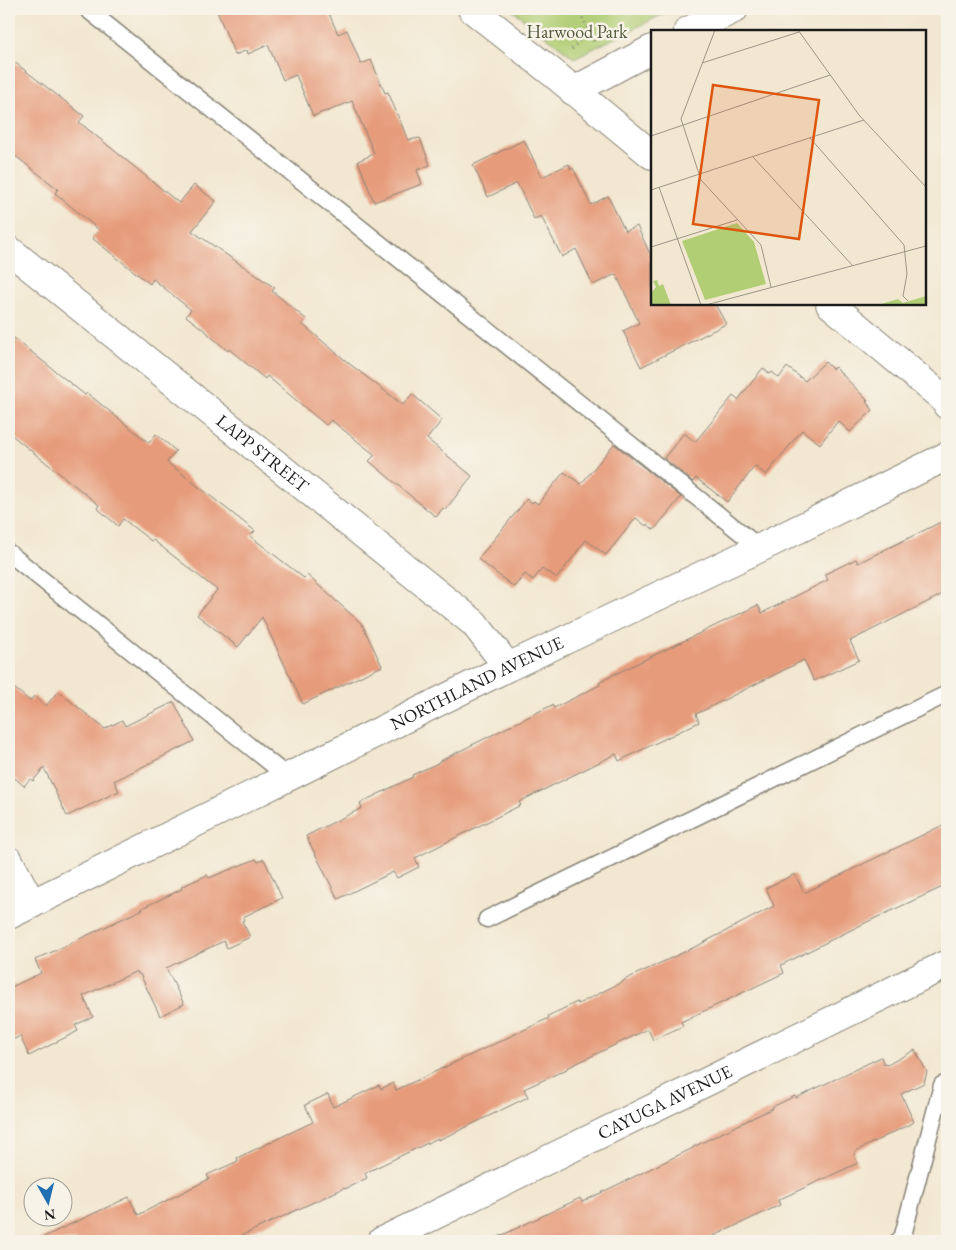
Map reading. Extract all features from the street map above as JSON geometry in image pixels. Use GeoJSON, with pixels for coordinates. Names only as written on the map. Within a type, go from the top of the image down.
{"type":"FeatureCollection","features":[{"type":"Feature","properties":{"kind":"street"},"geometry":{"type":"LineString","coordinates":[[472,9],[651,154]]}},
{"type":"Feature","properties":{"kind":"street"},"geometry":{"type":"LineString","coordinates":[[690,30],[734,9]]}},
{"type":"Feature","properties":{"kind":"street"},"geometry":{"type":"LineString","coordinates":[[573,90],[651,50]]}},
{"type":"Feature","properties":{"kind":"street","name":"LAPP STREET"},"geometry":{"type":"LineString","coordinates":[[9,250],[474,623],[508,666]]}},
{"type":"Feature","properties":{"kind":"street"},"geometry":{"type":"LineString","coordinates":[[831,305],[944,399],[947,404]]}},
{"type":"Feature","properties":{"kind":"street","name":"NORTHLAND AVENUE"},"geometry":{"type":"LineString","coordinates":[[20,910],[508,666],[760,548],[947,456]]}},
{"type":"Feature","properties":{"kind":"street"},"geometry":{"type":"LineString","coordinates":[[9,861],[20,910]]}},
{"type":"Feature","properties":{"kind":"street","name":"CAYUGA AVENUE"},"geometry":{"type":"LineString","coordinates":[[382,1241],[947,964]]}},
{"type":"Feature","properties":{"kind":"lane"},"geometry":{"type":"LineString","coordinates":[[87,9],[760,548]]}},
{"type":"Feature","properties":{"kind":"lane"},"geometry":{"type":"LineString","coordinates":[[9,553],[288,777]]}},
{"type":"Feature","properties":{"kind":"lane"},"geometry":{"type":"LineString","coordinates":[[486,919],[947,694]]}},
{"type":"Feature","properties":{"kind":"lane"},"geometry":{"type":"LineString","coordinates":[[898,1241],[902,1239],[942,1085]]}},
{"type":"Feature","properties":{"kind":"path"},"geometry":{"type":"LineString","coordinates":[[578,9],[599,51]]}},
{"type":"Feature","properties":{"kind":"path"},"geometry":{"type":"LineString","coordinates":[[568,54],[588,30]]}},
{"type":"Feature","properties":{"kind":"green space","name":"Harwood Park"},"geometry":{"type":"Polygon","coordinates":[[[511,9],[674,9],[574,58],[511,9]]]}},
{"type":"Feature","properties":{"kind":"building"},"geometry":{"type":"Polygon","coordinates":[[[216,9],[327,9],[338,34],[347,30],[361,64],[371,60],[385,93],[388,92],[408,140],[420,138],[430,165],[417,170],[422,184],[374,202],[358,161],[374,153],[352,101],[313,116],[296,75],[283,80],[268,45],[248,54],[247,50],[235,55],[216,9]]]}},
{"type":"Feature","properties":{"kind":"building"},"geometry":{"type":"Polygon","coordinates":[[[9,58],[84,116],[79,122],[179,203],[194,185],[216,201],[192,231],[275,288],[272,291],[306,319],[302,324],[403,405],[412,394],[442,420],[427,439],[472,476],[445,510],[443,508],[436,517],[369,461],[375,455],[331,420],[326,425],[267,376],[265,379],[229,349],[228,351],[186,316],[191,310],[153,279],[150,284],[92,238],[99,230],[55,193],[58,189],[9,151],[9,58]]]}},
{"type":"Feature","properties":{"kind":"building"},"geometry":{"type":"Polygon","coordinates":[[[524,140],[542,177],[569,164],[571,170],[573,168],[591,205],[608,196],[625,231],[637,226],[651,256],[651,305],[716,305],[726,324],[641,367],[623,331],[639,323],[616,274],[593,285],[576,249],[562,257],[541,216],[534,219],[517,183],[488,197],[473,165],[524,140]]]}},
{"type":"Feature","properties":{"kind":"building"},"geometry":{"type":"Polygon","coordinates":[[[9,334],[149,443],[156,434],[176,451],[167,462],[255,531],[250,536],[304,578],[307,575],[362,624],[382,666],[303,704],[262,617],[238,647],[197,615],[217,590],[123,519],[118,526],[97,508],[99,505],[9,433],[9,334]]]}},
{"type":"Feature","properties":{"kind":"building"},"geometry":{"type":"Polygon","coordinates":[[[825,362],[832,369],[835,367],[868,401],[866,402],[873,410],[850,432],[838,421],[820,444],[802,430],[766,475],[755,466],[727,502],[696,478],[693,482],[664,458],[684,433],[695,442],[733,396],[738,400],[763,368],[779,378],[787,367],[805,381],[825,362]]]}},
{"type":"Feature","properties":{"kind":"building"},"geometry":{"type":"Polygon","coordinates":[[[614,444],[681,497],[654,530],[636,518],[606,555],[586,540],[557,578],[542,569],[533,580],[525,574],[514,587],[478,559],[527,499],[532,503],[534,501],[538,504],[564,472],[581,484],[614,444]]]}},
{"type":"Feature","properties":{"kind":"building"},"geometry":{"type":"Polygon","coordinates":[[[947,519],[947,592],[850,641],[859,660],[814,681],[804,660],[696,714],[699,722],[619,761],[616,754],[519,802],[521,805],[415,858],[419,867],[397,878],[393,872],[338,899],[306,836],[362,808],[360,803],[413,777],[412,775],[552,705],[554,708],[600,685],[599,683],[613,675],[758,605],[762,613],[828,580],[825,574],[856,559],[858,563],[947,519]]]}},
{"type":"Feature","properties":{"kind":"building"},"geometry":{"type":"Polygon","coordinates":[[[9,684],[30,701],[34,696],[46,706],[58,691],[105,729],[122,720],[125,726],[174,702],[194,741],[114,781],[119,791],[67,816],[44,768],[33,781],[30,779],[24,786],[9,773],[9,684]]]}},
{"type":"Feature","properties":{"kind":"building"},"geometry":{"type":"Polygon","coordinates":[[[947,823],[947,885],[781,965],[784,973],[681,1022],[683,1026],[653,1040],[648,1029],[524,1089],[528,1097],[365,1173],[367,1178],[345,1189],[230,1241],[35,1241],[63,1228],[72,1228],[72,1224],[129,1197],[138,1215],[209,1179],[207,1175],[238,1161],[237,1158],[313,1122],[305,1105],[328,1094],[333,1107],[379,1085],[381,1089],[393,1083],[396,1090],[549,1018],[548,1016],[577,1002],[578,1004],[774,906],[766,888],[795,874],[804,893],[947,823]]]}},
{"type":"Feature","properties":{"kind":"building"},"geometry":{"type":"Polygon","coordinates":[[[256,859],[258,862],[264,859],[282,898],[243,917],[244,920],[242,921],[250,937],[227,948],[224,941],[166,968],[184,1004],[160,1016],[137,971],[83,996],[93,1017],[75,1025],[78,1031],[29,1056],[20,1036],[9,1042],[9,988],[41,973],[35,960],[143,909],[182,889],[181,887],[207,875],[209,878],[256,859]]]}},
{"type":"Feature","properties":{"kind":"building"},"geometry":{"type":"Polygon","coordinates":[[[915,1050],[927,1072],[924,1083],[901,1094],[914,1122],[854,1152],[858,1163],[778,1200],[780,1205],[703,1241],[490,1241],[580,1198],[582,1202],[772,1107],[795,1096],[796,1098],[881,1057],[884,1064],[886,1063],[887,1065],[915,1050]]]}}]}
